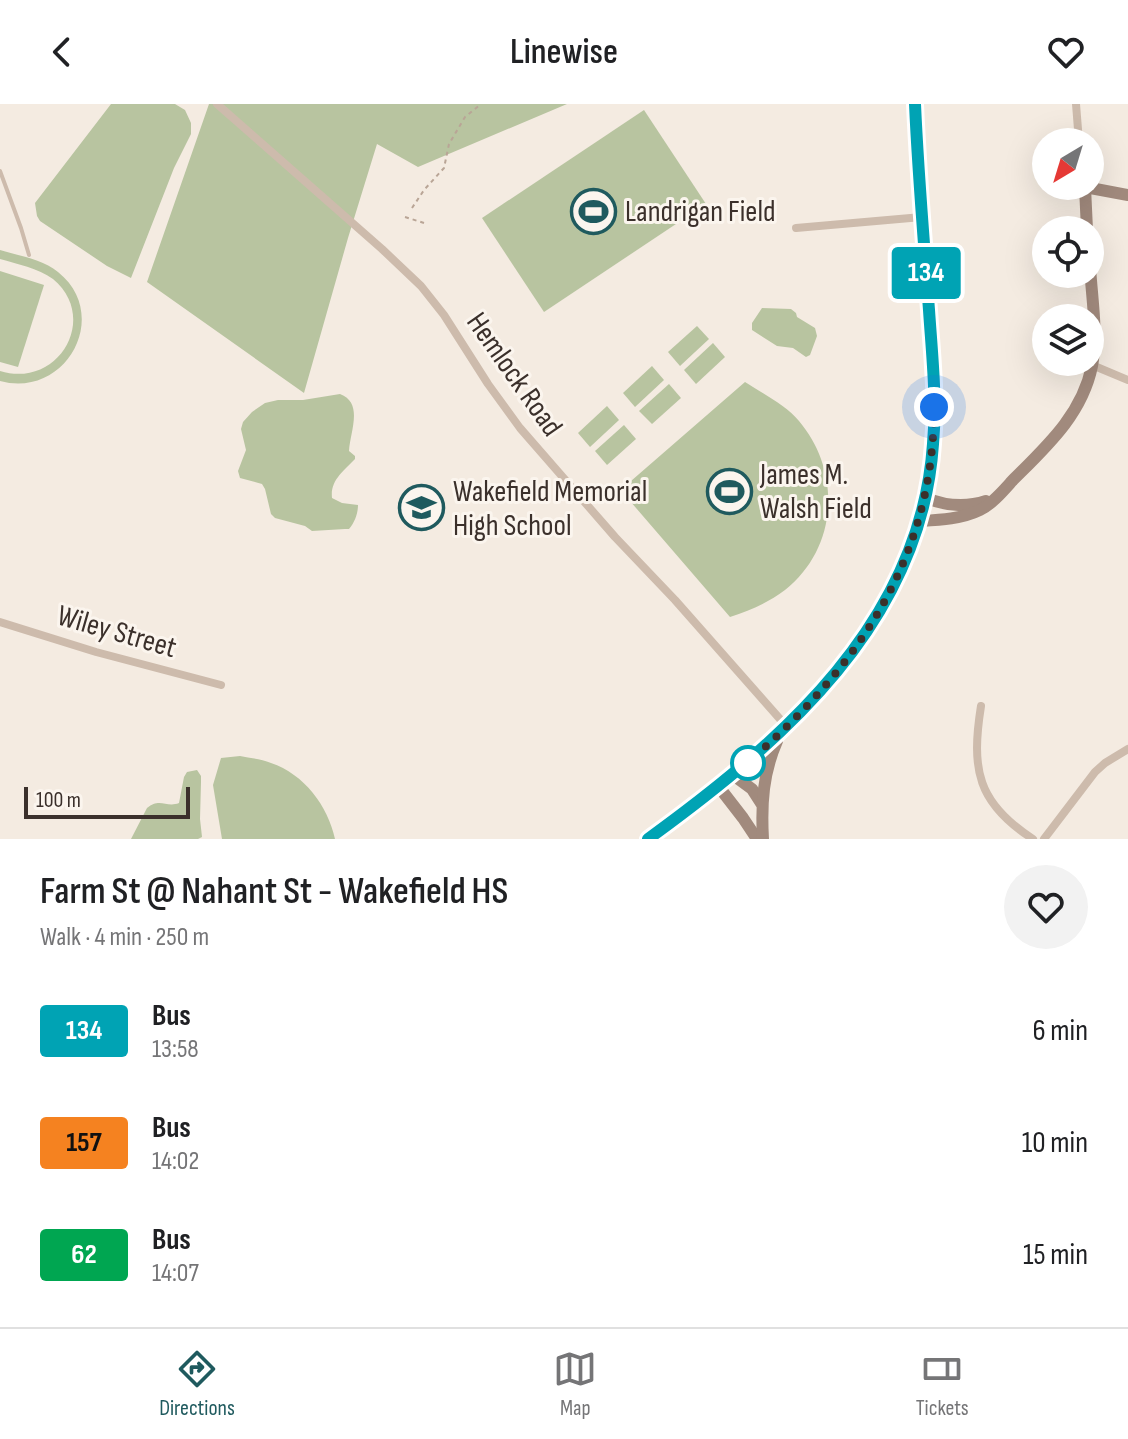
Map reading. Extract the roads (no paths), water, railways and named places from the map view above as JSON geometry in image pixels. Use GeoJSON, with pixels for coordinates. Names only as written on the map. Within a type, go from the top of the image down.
{"type":"FeatureCollection","features":[{"type":"Feature","properties":{"kind":"main road"},"geometry":{"type":"LineString","coordinates":[[648,839],[719,787],[784,730],[840,668],[869,629],[895,584],[920,521],[933,445],[934,402],[915,104]]}},
{"type":"Feature","properties":{"kind":"main road"},"geometry":{"type":"LineString","coordinates":[[1104,191],[1128,195]]}},
{"type":"Feature","properties":{"kind":"main road"},"geometry":{"type":"LineString","coordinates":[[920,521],[975,512],[987,506],[1068,421],[1083,396],[1089,376]]}},
{"type":"Feature","properties":{"kind":"main road"},"geometry":{"type":"LineString","coordinates":[[926,498],[964,506],[996,496]]}},
{"type":"Feature","properties":{"kind":"main road"},"geometry":{"type":"LineString","coordinates":[[763,839],[761,806],[768,763],[784,730]]}},
{"type":"Feature","properties":{"kind":"main road"},"geometry":{"type":"LineString","coordinates":[[733,775],[754,792],[761,806]]}},
{"type":"Feature","properties":{"kind":"main road"},"geometry":{"type":"LineString","coordinates":[[719,787],[757,839]]}},
{"type":"Feature","properties":{"kind":"street","name":"Hemlock Road"},"geometry":{"type":"LineString","coordinates":[[219,104],[421,286],[520,428],[604,525],[739,671],[784,730]]}},
{"type":"Feature","properties":{"kind":"street"},"geometry":{"type":"LineString","coordinates":[[1076,104],[1078,128]]}},
{"type":"Feature","properties":{"kind":"street"},"geometry":{"type":"LineString","coordinates":[[796,228],[922,217]]}},
{"type":"Feature","properties":{"kind":"street"},"geometry":{"type":"LineString","coordinates":[[1104,370],[1128,380]]}},
{"type":"Feature","properties":{"kind":"street","name":"Wiley Street"},"geometry":{"type":"LineString","coordinates":[[0,622],[96,652],[221,685]]}},
{"type":"Feature","properties":{"kind":"street"},"geometry":{"type":"LineString","coordinates":[[981,706],[976,746],[981,780],[998,811],[1033,839]]}},
{"type":"Feature","properties":{"kind":"street"},"geometry":{"type":"LineString","coordinates":[[1044,839],[1088,779],[1105,763],[1128,749]]}},
{"type":"Feature","properties":{"kind":"lane"},"geometry":{"type":"LineString","coordinates":[[0,171],[29,255]]}},
{"type":"Feature","properties":{"kind":"place","name":"Landrigan Field"},"geometry":{"type":"Point","coordinates":[594,211]}},
{"type":"Feature","properties":{"kind":"place","name":"James M. Walsh Field"},"geometry":{"type":"Point","coordinates":[729,491]}},
{"type":"Feature","properties":{"kind":"place","name":"Wakefield Memorial High School"},"geometry":{"type":"Point","coordinates":[422,508]}}]}
